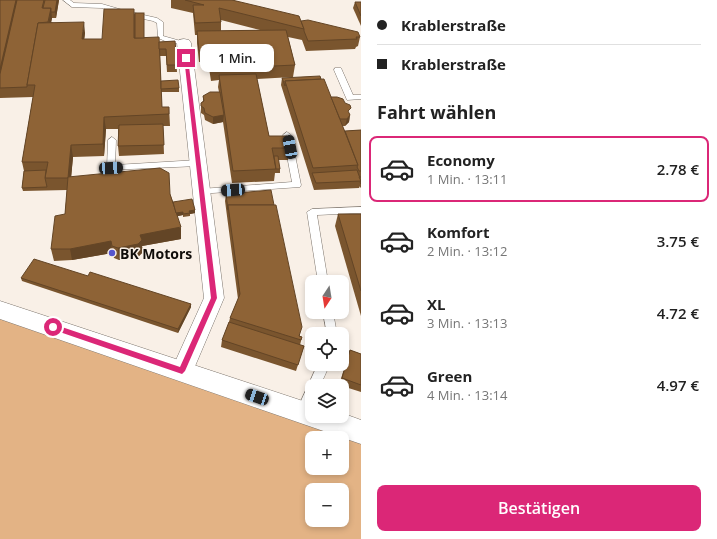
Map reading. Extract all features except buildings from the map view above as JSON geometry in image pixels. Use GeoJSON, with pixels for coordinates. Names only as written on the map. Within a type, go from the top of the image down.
{"type":"FeatureCollection","features":[{"type":"Feature","properties":{"kind":"street"},"geometry":{"type":"LineString","coordinates":[[182,371],[214,298],[184,43]]}},
{"type":"Feature","properties":{"kind":"street"},"geometry":{"type":"LineString","coordinates":[[0,310],[182,371],[305,408]]}},
{"type":"Feature","properties":{"kind":"street"},"geometry":{"type":"LineString","coordinates":[[341,423],[361,432]]}},
{"type":"Feature","properties":{"kind":"lane"},"geometry":{"type":"LineString","coordinates":[[66,0],[72,5],[102,6],[125,14],[155,19],[160,22],[160,37],[167,40],[184,43]]}},
{"type":"Feature","properties":{"kind":"lane"},"geometry":{"type":"LineString","coordinates":[[338,70],[350,98],[361,97]]}},
{"type":"Feature","properties":{"kind":"lane"},"geometry":{"type":"LineString","coordinates":[[201,192],[297,185],[287,135]]}},
{"type":"Feature","properties":{"kind":"lane"},"geometry":{"type":"LineString","coordinates":[[112,140],[111,168],[198,163]]}},
{"type":"Feature","properties":{"kind":"lane"},"geometry":{"type":"LineString","coordinates":[[322,275],[312,212],[361,210]]}},
{"type":"Feature","properties":{"kind":"shaded area"},"geometry":{"type":"Polygon","coordinates":[[[0,317],[332,431],[305,431],[305,475],[349,475],[349,437],[361,441],[361,539],[0,539],[0,317]]]}},
{"type":"Feature","properties":{"kind":"place","name":"BK Motors"},"geometry":{"type":"Point","coordinates":[112,253]}},
{"type":"Feature","properties":{"kind":"route"},"geometry":{"type":"LineString","coordinates":[[53,327],[182,371],[214,298],[186,58]]}}]}
